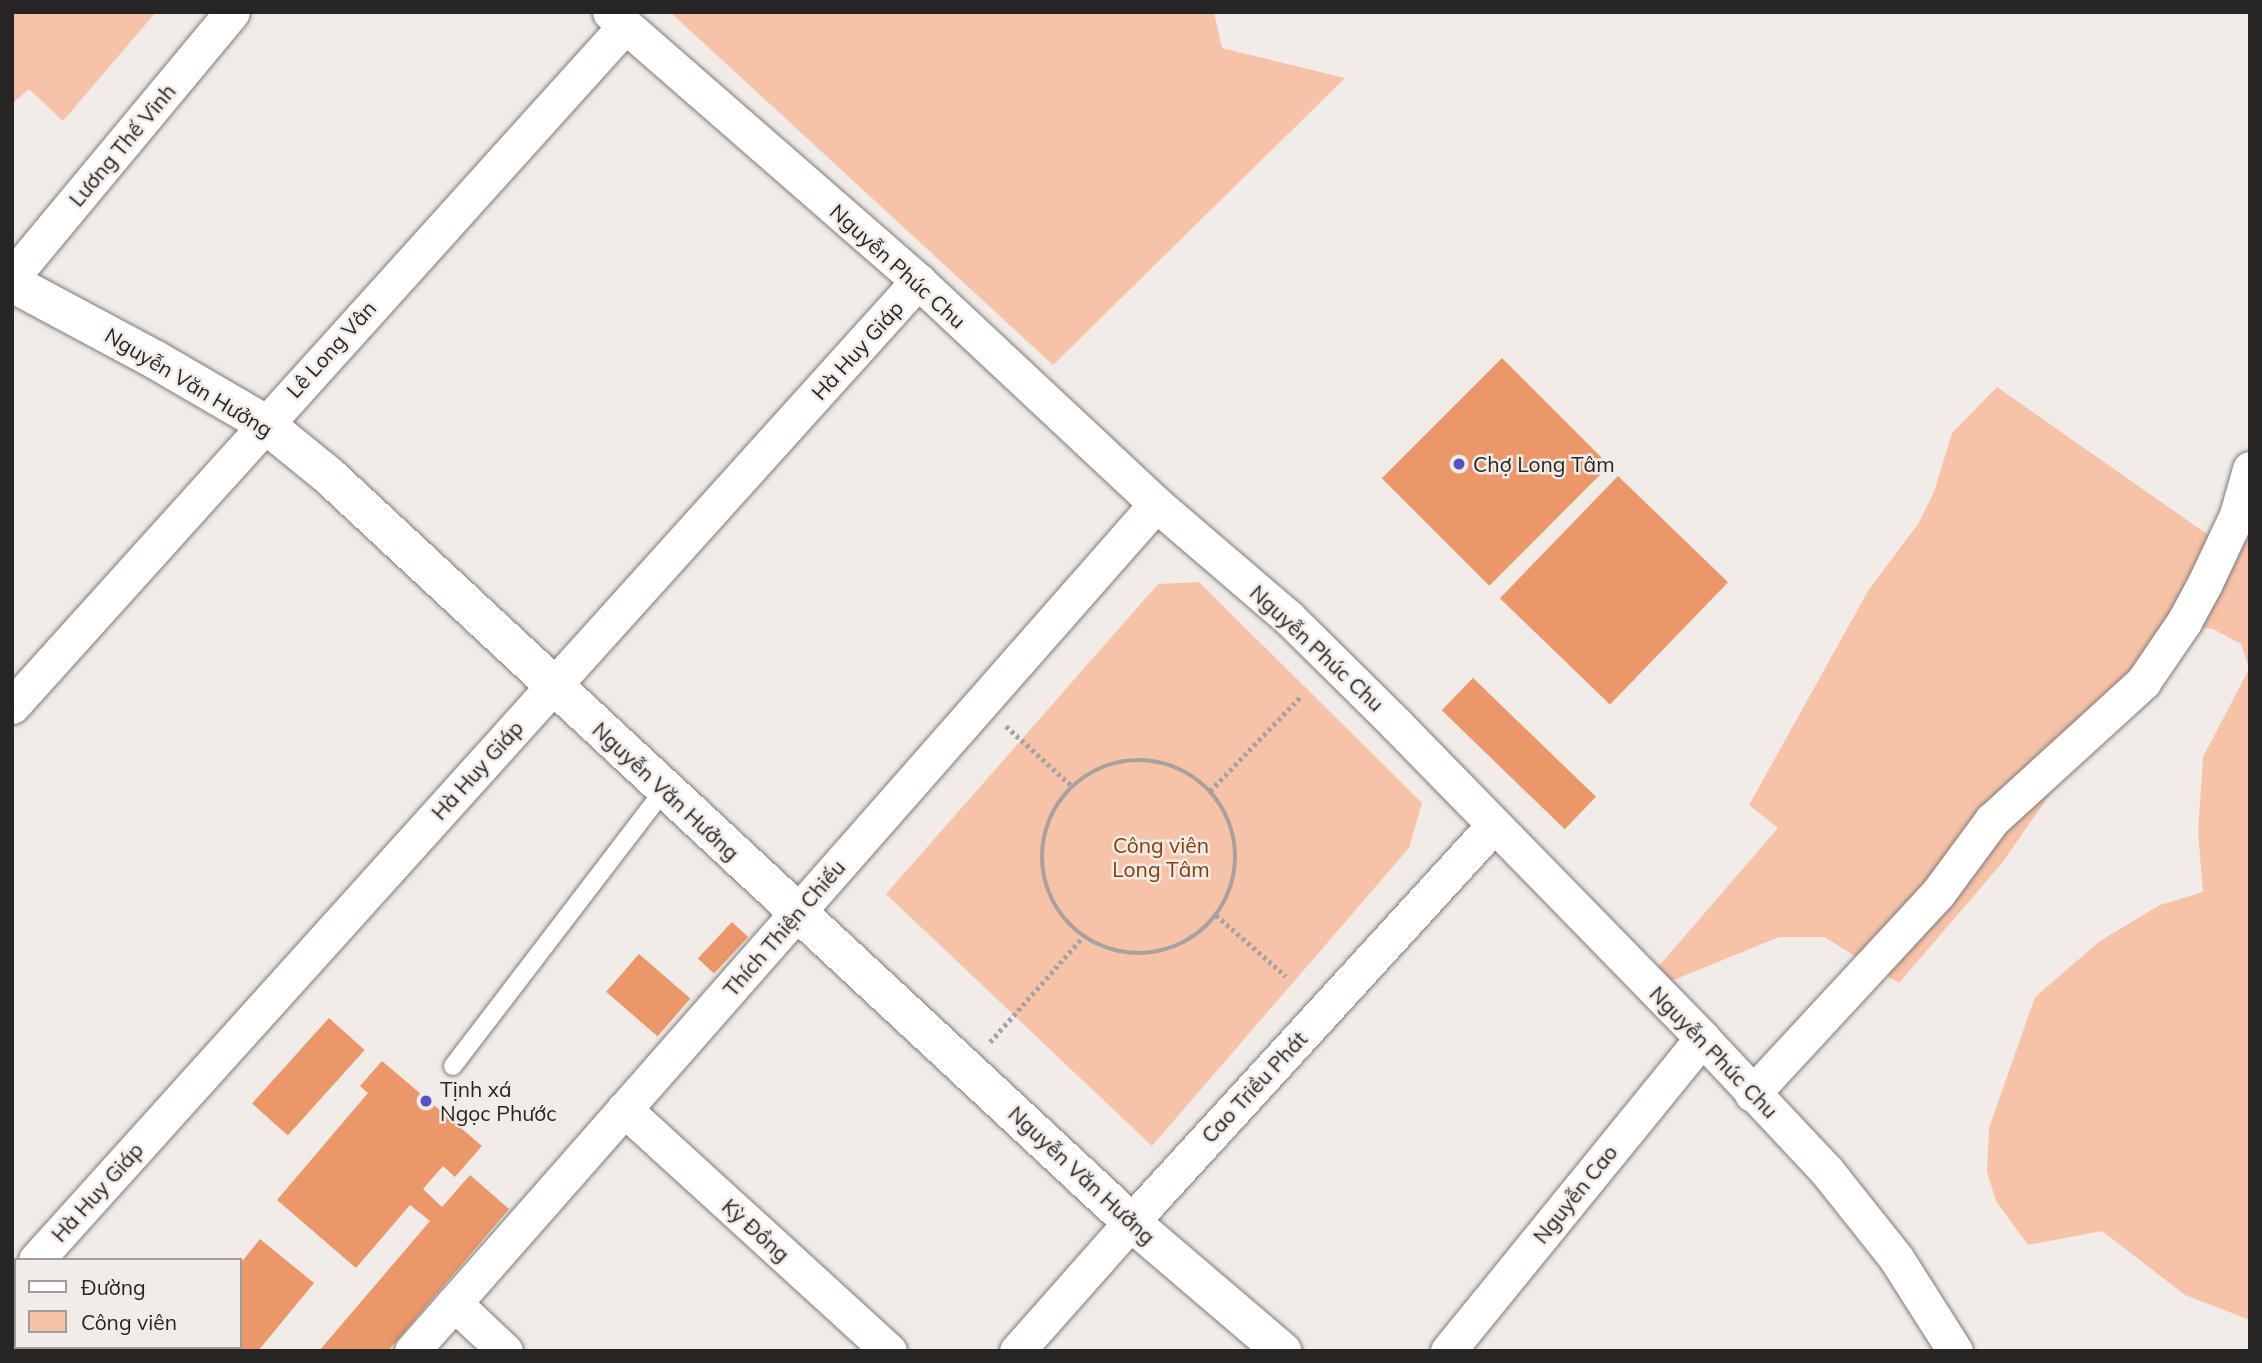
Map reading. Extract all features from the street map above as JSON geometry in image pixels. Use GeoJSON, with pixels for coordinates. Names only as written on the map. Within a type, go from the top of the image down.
{"type":"FeatureCollection","features":[{"type":"Feature","properties":{"kind":"street","name":"Lương Thế Vinh"},"geometry":{"type":"LineString","coordinates":[[12,277],[232,12]]}},
{"type":"Feature","properties":{"kind":"street","name":"Nguyễn Phúc Chu"},"geometry":{"type":"LineString","coordinates":[[617,19],[918,281],[1156,504],[1288,617],[1702,1038],[1826,1170],[1896,1258],[1955,1351]]}},
{"type":"Feature","properties":{"kind":"street","name":"Lê Long Vân"},"geometry":{"type":"LineString","coordinates":[[12,706],[617,19]]}},
{"type":"Feature","properties":{"kind":"street","name":"Hà Huy Giáp"},"geometry":{"type":"LineString","coordinates":[[38,1258],[918,281]]}},
{"type":"Feature","properties":{"kind":"street","name":"Nguyễn Văn Hưởng"},"geometry":{"type":"LineString","coordinates":[[12,283],[154,359],[264,423],[329,476],[1130,1222],[1282,1351]]}},
{"type":"Feature","properties":{"kind":"street"},"geometry":{"type":"LineString","coordinates":[[1752,1094],[1938,893],[1992,820],[2112,714],[2143,682],[2184,622],[2206,583],[2237,514],[2250,469]]}},
{"type":"Feature","properties":{"kind":"street","name":"Thích Thiện Chiếu"},"geometry":{"type":"LineString","coordinates":[[412,1351],[1156,504]]}},
{"type":"Feature","properties":{"kind":"street","name":"Cao Triều Phát"},"geometry":{"type":"LineString","coordinates":[[1017,1351],[1130,1222],[1494,825]]}},
{"type":"Feature","properties":{"kind":"street","name":"Nguyễn Cao"},"geometry":{"type":"LineString","coordinates":[[1448,1351],[1702,1038]]}},
{"type":"Feature","properties":{"kind":"street","name":"Kỳ Đồng"},"geometry":{"type":"LineString","coordinates":[[624,1109],[889,1351]]}},
{"type":"Feature","properties":{"kind":"street"},"geometry":{"type":"LineString","coordinates":[[454,1303],[505,1351]]}},
{"type":"Feature","properties":{"kind":"lane"},"geometry":{"type":"LineString","coordinates":[[453,1066],[664,790]]}},
{"type":"Feature","properties":{"kind":"path"},"geometry":{"type":"LineString","coordinates":[[1210,791],[1302,695]]}},
{"type":"Feature","properties":{"kind":"path"},"geometry":{"type":"LineString","coordinates":[[1000,720],[1073,786]]}},
{"type":"Feature","properties":{"kind":"path"},"geometry":{"type":"LineString","coordinates":[[1132,760],[1158,761],[1183,770],[1210,791],[1222,806],[1232,830],[1236,856],[1233,883],[1206,928],[1184,944],[1159,953],[1133,955],[1106,950],[1083,937],[1063,920],[1049,897],[1042,872],[1042,845],[1049,819],[1073,786],[1105,765],[1132,760]]}},
{"type":"Feature","properties":{"kind":"path"},"geometry":{"type":"LineString","coordinates":[[1216,915],[1286,976]]}},
{"type":"Feature","properties":{"kind":"path"},"geometry":{"type":"LineString","coordinates":[[989,1042],[1083,937]]}},
{"type":"Feature","properties":{"kind":"green space"},"geometry":{"type":"Polygon","coordinates":[[[12,12],[156,12],[63,121],[29,89],[12,104],[12,12]]]}},
{"type":"Feature","properties":{"kind":"green space"},"geometry":{"type":"Polygon","coordinates":[[[670,12],[1214,12],[1222,48],[1345,78],[1053,365],[670,12]]]}},
{"type":"Feature","properties":{"kind":"green space"},"geometry":{"type":"Polygon","coordinates":[[[1997,387],[2214,539],[2250,518],[2250,1320],[2185,1295],[2102,1231],[2028,1245],[1996,1201],[1987,1172],[1989,1128],[2035,997],[2100,941],[2160,905],[2203,892],[2198,832],[2203,757],[2249,669],[2241,644],[2213,629],[2169,623],[2002,863],[1899,983],[1824,937],[1779,937],[1669,982],[1658,967],[1778,828],[1749,805],[1868,591],[1918,524],[1934,492],[1952,433],[1997,387]]]}},
{"type":"Feature","properties":{"kind":"green space","name":"Công viên Long Tâm"},"geometry":{"type":"Polygon","coordinates":[[[1199,582],[1422,803],[1409,848],[1152,1146],[886,894],[1158,584],[1199,582]]]}},
{"type":"Feature","properties":{"kind":"building"},"geometry":{"type":"Polygon","coordinates":[[[1502,358],[1609,465],[1489,586],[1382,478],[1502,358]]]}},
{"type":"Feature","properties":{"kind":"building"},"geometry":{"type":"Polygon","coordinates":[[[1618,476],[1728,582],[1610,705],[1500,598],[1618,476]]]}},
{"type":"Feature","properties":{"kind":"building"},"geometry":{"type":"Polygon","coordinates":[[[1473,678],[1596,797],[1565,829],[1442,710],[1473,678]]]}},
{"type":"Feature","properties":{"kind":"building"},"geometry":{"type":"Polygon","coordinates":[[[732,922],[748,937],[714,974],[698,959],[732,922]]]}},
{"type":"Feature","properties":{"kind":"building"},"geometry":{"type":"Polygon","coordinates":[[[639,954],[690,999],[658,1036],[606,992],[639,954]]]}},
{"type":"Feature","properties":{"kind":"building"},"geometry":{"type":"Polygon","coordinates":[[[329,1018],[365,1050],[288,1136],[252,1103],[329,1018]]]}},
{"type":"Feature","properties":{"kind":"building"},"geometry":{"type":"Polygon","coordinates":[[[382,1061],[482,1146],[455,1177],[443,1166],[423,1189],[442,1207],[470,1175],[509,1209],[388,1351],[319,1351],[430,1221],[410,1205],[356,1268],[277,1200],[368,1093],[360,1086],[382,1061]]]}},
{"type":"Feature","properties":{"kind":"building"},"geometry":{"type":"Polygon","coordinates":[[[260,1239],[314,1283],[258,1351],[235,1349],[242,1349],[242,1262],[260,1239]]]}},
{"type":"Feature","properties":{"kind":"building"},"geometry":{"type":"Polygon","coordinates":[[[186,1349],[188,1351],[142,1351],[186,1349]]]}},
{"type":"Feature","properties":{"kind":"place","name":"Chợ Long Tâm"},"geometry":{"type":"Point","coordinates":[1459,464]}},
{"type":"Feature","properties":{"kind":"place","name":"Tịnh xá Ngọc Phước"},"geometry":{"type":"Point","coordinates":[426,1101]}}]}
